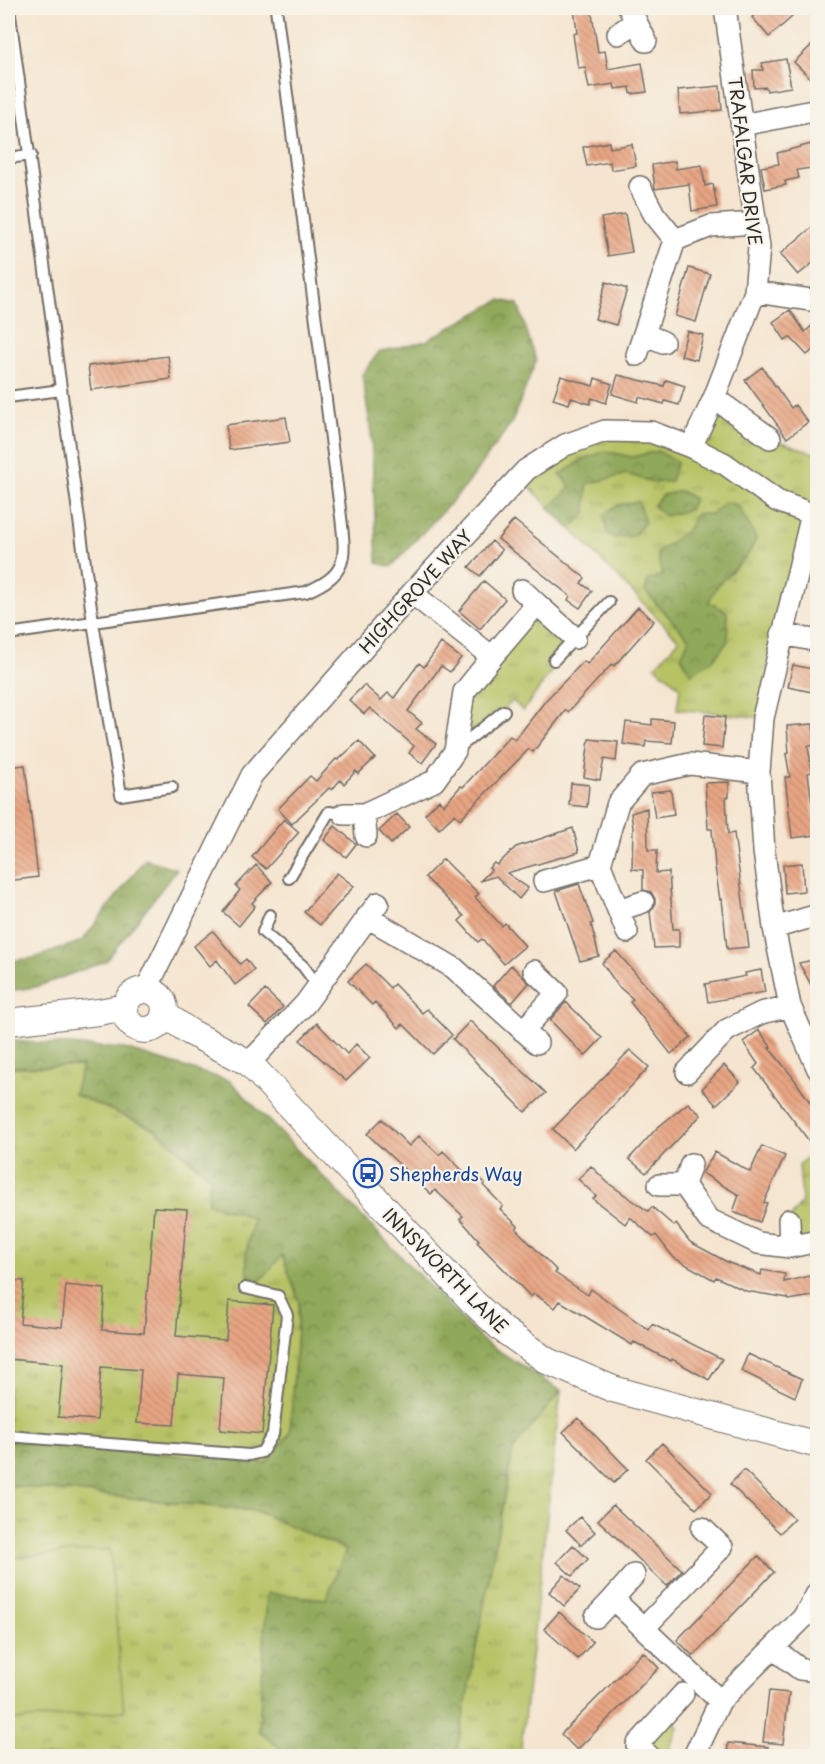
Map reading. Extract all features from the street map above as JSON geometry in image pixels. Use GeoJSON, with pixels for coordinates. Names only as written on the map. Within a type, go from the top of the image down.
{"type":"FeatureCollection","features":[{"type":"Feature","properties":{"kind":"street","name":"TRAFALGAR DRIVE"},"geometry":{"type":"LineString","coordinates":[[691,447],[714,398],[755,292],[759,247],[725,8]]}},
{"type":"Feature","properties":{"kind":"street"},"geometry":{"type":"LineString","coordinates":[[618,34],[633,14],[646,41]]}},
{"type":"Feature","properties":{"kind":"street"},"geometry":{"type":"LineString","coordinates":[[742,125],[818,110]]}},
{"type":"Feature","properties":{"kind":"street"},"geometry":{"type":"LineString","coordinates":[[640,187],[654,214],[675,240]]}},
{"type":"Feature","properties":{"kind":"street"},"geometry":{"type":"LineString","coordinates":[[675,240],[711,226],[756,223]]}},
{"type":"Feature","properties":{"kind":"street"},"geometry":{"type":"LineString","coordinates":[[638,355],[654,338],[675,240]]}},
{"type":"Feature","properties":{"kind":"street"},"geometry":{"type":"LineString","coordinates":[[755,292],[818,301]]}},
{"type":"Feature","properties":{"kind":"street"},"geometry":{"type":"LineString","coordinates":[[714,398],[770,438]]}},
{"type":"Feature","properties":{"kind":"street","name":"HIGHGROVE WAY"},"geometry":{"type":"LineString","coordinates":[[146,990],[252,775],[412,593],[526,470],[565,445],[605,430],[651,432],[691,447],[725,464],[777,501],[815,514]]}},
{"type":"Feature","properties":{"kind":"street"},"geometry":{"type":"LineString","coordinates":[[815,514],[782,634],[763,718],[759,772],[764,851],[774,928],[790,1006],[818,1069]]}},
{"type":"Feature","properties":{"kind":"street"},"geometry":{"type":"LineString","coordinates":[[522,590],[574,638]]}},
{"type":"Feature","properties":{"kind":"street"},"geometry":{"type":"LineString","coordinates":[[412,593],[492,657]]}},
{"type":"Feature","properties":{"kind":"street"},"geometry":{"type":"LineString","coordinates":[[366,836],[354,814],[434,781],[455,751],[464,692],[537,604]]}},
{"type":"Feature","properties":{"kind":"street"},"geometry":{"type":"LineString","coordinates":[[782,634],[818,641]]}},
{"type":"Feature","properties":{"kind":"street"},"geometry":{"type":"LineString","coordinates":[[627,932],[600,865],[618,803],[642,775],[690,764],[759,772]]}},
{"type":"Feature","properties":{"kind":"street"},"geometry":{"type":"LineString","coordinates":[[544,881],[600,865]]}},
{"type":"Feature","properties":{"kind":"street"},"geometry":{"type":"LineString","coordinates":[[618,910],[643,902]]}},
{"type":"Feature","properties":{"kind":"street"},"geometry":{"type":"LineString","coordinates":[[249,1063],[306,1003],[372,910],[454,968],[530,1037],[557,993],[534,971]]}},
{"type":"Feature","properties":{"kind":"street"},"geometry":{"type":"LineString","coordinates":[[774,928],[818,915]]}},
{"type":"Feature","properties":{"kind":"street"},"geometry":{"type":"LineString","coordinates":[[146,990],[159,996],[164,1014],[157,1025],[144,1029],[130,1023],[125,1007],[132,995],[146,990]]}},
{"type":"Feature","properties":{"kind":"street"},"geometry":{"type":"LineString","coordinates":[[687,1072],[720,1026],[790,1006]]}},
{"type":"Feature","properties":{"kind":"street"},"geometry":{"type":"LineString","coordinates":[[8,1022],[125,1007]]}},
{"type":"Feature","properties":{"kind":"street","name":"INNSWORTH LANE"},"geometry":{"type":"LineString","coordinates":[[164,1014],[190,1032],[249,1063],[473,1302],[502,1329],[547,1361],[612,1389],[818,1446]]}},
{"type":"Feature","properties":{"kind":"street"},"geometry":{"type":"LineString","coordinates":[[684,1185],[691,1164]]}},
{"type":"Feature","properties":{"kind":"street"},"geometry":{"type":"LineString","coordinates":[[659,1185],[684,1185]]}},
{"type":"Feature","properties":{"kind":"street"},"geometry":{"type":"LineString","coordinates":[[684,1185],[708,1219],[758,1243],[790,1247],[818,1241]]}},
{"type":"Feature","properties":{"kind":"street"},"geometry":{"type":"LineString","coordinates":[[789,1220],[790,1247]]}},
{"type":"Feature","properties":{"kind":"street"},"geometry":{"type":"LineString","coordinates":[[644,1628],[722,1547],[702,1528]]}},
{"type":"Feature","properties":{"kind":"street"},"geometry":{"type":"LineString","coordinates":[[596,1617],[634,1575]]}},
{"type":"Feature","properties":{"kind":"street"},"geometry":{"type":"LineString","coordinates":[[694,1756],[720,1701],[803,1618],[818,1592]]}},
{"type":"Feature","properties":{"kind":"street"},"geometry":{"type":"LineString","coordinates":[[613,1599],[720,1701]]}},
{"type":"Feature","properties":{"kind":"street"},"geometry":{"type":"LineString","coordinates":[[773,1648],[800,1670],[818,1671]]}},
{"type":"Feature","properties":{"kind":"street"},"geometry":{"type":"LineString","coordinates":[[649,1756],[637,1745],[682,1694]]}},
{"type":"Feature","properties":{"kind":"lane"},"geometry":{"type":"LineString","coordinates":[[9,8],[31,155],[93,622],[121,795],[172,787]]}},
{"type":"Feature","properties":{"kind":"lane"},"geometry":{"type":"LineString","coordinates":[[8,634],[306,592],[330,582],[341,567],[344,544],[341,517],[276,8]]}},
{"type":"Feature","properties":{"kind":"lane"},"geometry":{"type":"LineString","coordinates":[[8,158],[31,155]]}},
{"type":"Feature","properties":{"kind":"lane"},"geometry":{"type":"LineString","coordinates":[[8,397],[61,390]]}},
{"type":"Feature","properties":{"kind":"lane"},"geometry":{"type":"LineString","coordinates":[[554,660],[609,602]]}},
{"type":"Feature","properties":{"kind":"lane"},"geometry":{"type":"LineString","coordinates":[[455,751],[504,711]]}},
{"type":"Feature","properties":{"kind":"lane"},"geometry":{"type":"LineString","coordinates":[[289,878],[329,812],[354,814]]}},
{"type":"Feature","properties":{"kind":"lane"},"geometry":{"type":"LineString","coordinates":[[270,915],[263,932],[303,966],[318,986]]}},
{"type":"Feature","properties":{"kind":"lane"},"geometry":{"type":"LineString","coordinates":[[8,1436],[249,1455],[262,1452],[273,1434],[287,1315],[278,1296],[245,1288]]}},
{"type":"Feature","properties":{"kind":"green space"},"geometry":{"type":"Polygon","coordinates":[[[500,300],[518,304],[536,361],[512,422],[467,485],[391,567],[377,563],[371,431],[362,375],[379,352],[426,341],[500,300]]]}},
{"type":"Feature","properties":{"kind":"green space"},"geometry":{"type":"Polygon","coordinates":[[[714,398],[770,438],[817,454],[817,514],[763,718],[677,709],[680,687],[655,666],[679,640],[520,477],[605,431],[690,447],[714,398]]]}},
{"type":"Feature","properties":{"kind":"green space"},"geometry":{"type":"Polygon","coordinates":[[[605,451],[632,457],[658,451],[677,462],[671,481],[655,483],[627,474],[587,484],[586,513],[570,529],[549,508],[571,487],[560,475],[582,460],[605,451]]]}},
{"type":"Feature","properties":{"kind":"green space"},"geometry":{"type":"Polygon","coordinates":[[[681,491],[694,499],[689,510],[665,516],[653,506],[662,495],[681,491]]]}},
{"type":"Feature","properties":{"kind":"green space"},"geometry":{"type":"Polygon","coordinates":[[[638,502],[645,522],[633,536],[615,538],[607,533],[604,515],[617,505],[638,502]]]}},
{"type":"Feature","properties":{"kind":"green space"},"geometry":{"type":"Polygon","coordinates":[[[725,502],[738,505],[756,538],[746,556],[713,592],[709,602],[727,612],[728,641],[713,660],[691,673],[681,656],[689,639],[645,591],[648,580],[662,576],[657,553],[688,529],[696,514],[712,514],[725,502]]]}},
{"type":"Feature","properties":{"kind":"green space"},"geometry":{"type":"Polygon","coordinates":[[[537,604],[575,638],[523,711],[513,701],[455,751],[464,692],[537,604]]]}},
{"type":"Feature","properties":{"kind":"green space"},"geometry":{"type":"Polygon","coordinates":[[[145,859],[177,869],[106,961],[36,987],[8,991],[8,961],[34,958],[82,941],[145,859]]]}},
{"type":"Feature","properties":{"kind":"green space"},"geometry":{"type":"Polygon","coordinates":[[[8,1042],[125,1049],[230,1081],[482,1340],[561,1391],[513,1449],[456,1756],[290,1756],[259,1731],[267,1593],[326,1599],[346,1550],[256,1511],[8,1485],[8,1441],[266,1463],[290,1433],[299,1301],[282,1255],[261,1280],[248,1277],[246,1253],[253,1218],[208,1203],[210,1176],[155,1129],[74,1094],[82,1066],[8,1067],[8,1042]]]}},
{"type":"Feature","properties":{"kind":"green space"},"geometry":{"type":"Polygon","coordinates":[[[82,1066],[74,1094],[155,1129],[210,1177],[208,1203],[253,1218],[246,1253],[261,1280],[282,1254],[299,1301],[290,1433],[266,1463],[8,1441],[8,1067],[82,1066]]]}},
{"type":"Feature","properties":{"kind":"green space"},"geometry":{"type":"Polygon","coordinates":[[[817,1149],[817,1241],[790,1247],[789,1220],[802,1202],[799,1164],[817,1149]]]}},
{"type":"Feature","properties":{"kind":"green space"},"geometry":{"type":"Polygon","coordinates":[[[561,1391],[520,1756],[457,1749],[513,1449],[561,1391]]]}},
{"type":"Feature","properties":{"kind":"green space"},"geometry":{"type":"Polygon","coordinates":[[[8,1485],[256,1511],[347,1550],[326,1599],[268,1593],[259,1731],[290,1756],[8,1756],[8,1485]]]}},
{"type":"Feature","properties":{"kind":"green space"},"geometry":{"type":"Polygon","coordinates":[[[110,1549],[124,1711],[8,1721],[8,1558],[110,1549]]]}},
{"type":"Feature","properties":{"kind":"green space"},"geometry":{"type":"Polygon","coordinates":[[[666,1713],[678,1727],[667,1756],[649,1756],[637,1745],[666,1713]]]}},
{"type":"Feature","properties":{"kind":"building"},"geometry":{"type":"Polygon","coordinates":[[[574,8],[591,8],[598,52],[605,51],[608,69],[642,63],[647,92],[631,94],[630,87],[615,89],[614,84],[589,88],[585,67],[578,68],[573,34],[577,33],[574,8]]]}},
{"type":"Feature","properties":{"kind":"building"},"geometry":{"type":"Polygon","coordinates":[[[763,8],[784,8],[792,17],[769,37],[752,17],[763,8]]]}},
{"type":"Feature","properties":{"kind":"building"},"geometry":{"type":"Polygon","coordinates":[[[818,39],[818,73],[811,79],[794,62],[818,39]]]}},
{"type":"Feature","properties":{"kind":"building"},"geometry":{"type":"Polygon","coordinates":[[[786,59],[791,87],[767,91],[766,87],[754,88],[753,70],[763,70],[762,63],[786,59]]]}},
{"type":"Feature","properties":{"kind":"building"},"geometry":{"type":"Polygon","coordinates":[[[720,86],[722,110],[680,114],[678,90],[720,86]]]}},
{"type":"Feature","properties":{"kind":"building"},"geometry":{"type":"Polygon","coordinates":[[[609,142],[610,148],[632,144],[636,166],[611,170],[610,162],[587,166],[583,147],[609,142]]]}},
{"type":"Feature","properties":{"kind":"building"},"geometry":{"type":"Polygon","coordinates":[[[815,143],[818,167],[797,170],[799,178],[785,181],[786,185],[765,189],[761,167],[779,164],[777,153],[815,143]]]}},
{"type":"Feature","properties":{"kind":"building"},"geometry":{"type":"Polygon","coordinates":[[[675,161],[676,169],[702,165],[705,186],[713,184],[717,207],[692,211],[689,184],[655,189],[652,165],[675,161]]]}},
{"type":"Feature","properties":{"kind":"building"},"geometry":{"type":"Polygon","coordinates":[[[625,214],[632,252],[608,256],[601,218],[625,214]]]}},
{"type":"Feature","properties":{"kind":"building"},"geometry":{"type":"Polygon","coordinates":[[[818,222],[818,259],[798,275],[780,254],[818,222]]]}},
{"type":"Feature","properties":{"kind":"building"},"geometry":{"type":"Polygon","coordinates":[[[689,268],[710,274],[696,322],[675,316],[689,268]]]}},
{"type":"Feature","properties":{"kind":"building"},"geometry":{"type":"Polygon","coordinates":[[[606,282],[627,289],[616,325],[595,319],[606,282]]]}},
{"type":"Feature","properties":{"kind":"building"},"geometry":{"type":"Polygon","coordinates":[[[790,310],[805,332],[818,320],[818,346],[807,355],[790,337],[785,340],[773,322],[790,310]]]}},
{"type":"Feature","properties":{"kind":"building"},"geometry":{"type":"Polygon","coordinates":[[[687,331],[703,335],[697,360],[681,356],[687,331]]]}},
{"type":"Feature","properties":{"kind":"building"},"geometry":{"type":"Polygon","coordinates":[[[168,356],[171,379],[91,390],[88,366],[168,356]]]}},
{"type":"Feature","properties":{"kind":"building"},"geometry":{"type":"Polygon","coordinates":[[[762,367],[791,408],[795,405],[808,422],[787,438],[745,380],[762,367]]]}},
{"type":"Feature","properties":{"kind":"building"},"geometry":{"type":"Polygon","coordinates":[[[618,375],[664,386],[666,380],[685,386],[679,405],[665,401],[664,404],[639,397],[638,402],[612,394],[618,375]]]}},
{"type":"Feature","properties":{"kind":"building"},"geometry":{"type":"Polygon","coordinates":[[[561,376],[593,386],[595,378],[612,384],[606,403],[592,398],[590,404],[571,398],[569,404],[553,399],[561,376]]]}},
{"type":"Feature","properties":{"kind":"building"},"geometry":{"type":"Polygon","coordinates":[[[286,417],[290,442],[229,450],[226,425],[286,417]]]}},
{"type":"Feature","properties":{"kind":"building"},"geometry":{"type":"Polygon","coordinates":[[[514,520],[585,578],[581,583],[592,591],[580,608],[568,600],[570,596],[498,539],[514,520]]]}},
{"type":"Feature","properties":{"kind":"building"},"geometry":{"type":"Polygon","coordinates":[[[492,541],[502,550],[480,576],[469,567],[492,541]]]}},
{"type":"Feature","properties":{"kind":"building"},"geometry":{"type":"Polygon","coordinates":[[[484,581],[505,599],[480,629],[459,611],[484,581]]]}},
{"type":"Feature","properties":{"kind":"building"},"geometry":{"type":"Polygon","coordinates":[[[638,607],[654,621],[614,666],[612,664],[568,712],[566,710],[533,752],[529,749],[460,819],[455,814],[439,829],[425,814],[439,800],[444,805],[510,736],[515,740],[546,700],[584,661],[587,664],[638,607]]]}},
{"type":"Feature","properties":{"kind":"building"},"geometry":{"type":"Polygon","coordinates":[[[441,643],[461,658],[450,672],[441,666],[408,711],[422,723],[416,729],[436,744],[422,763],[409,753],[414,746],[370,708],[364,714],[349,700],[364,685],[381,700],[388,693],[394,698],[419,663],[424,667],[441,643]]]}},
{"type":"Feature","properties":{"kind":"building"},"geometry":{"type":"Polygon","coordinates":[[[793,665],[817,670],[812,692],[788,687],[793,665]]]}},
{"type":"Feature","properties":{"kind":"building"},"geometry":{"type":"Polygon","coordinates":[[[705,715],[725,717],[722,748],[702,746],[705,715]]]}},
{"type":"Feature","properties":{"kind":"building"},"geometry":{"type":"Polygon","coordinates":[[[652,719],[674,721],[672,743],[646,741],[645,747],[623,744],[626,722],[652,725],[652,719]]]}},
{"type":"Feature","properties":{"kind":"building"},"geometry":{"type":"Polygon","coordinates":[[[813,724],[815,746],[808,746],[812,772],[808,773],[816,835],[792,838],[785,777],[790,777],[786,754],[789,753],[787,726],[813,724]]]}},
{"type":"Feature","properties":{"kind":"building"},"geometry":{"type":"Polygon","coordinates":[[[589,739],[618,742],[616,761],[604,759],[600,780],[584,777],[589,739]]]}},
{"type":"Feature","properties":{"kind":"building"},"geometry":{"type":"Polygon","coordinates":[[[359,741],[375,758],[358,774],[356,771],[344,784],[340,780],[332,790],[329,788],[292,824],[278,809],[310,776],[316,781],[336,759],[338,760],[359,741]]]}},
{"type":"Feature","properties":{"kind":"building"},"geometry":{"type":"Polygon","coordinates":[[[25,765],[38,877],[8,881],[8,767],[25,765]]]}},
{"type":"Feature","properties":{"kind":"building"},"geometry":{"type":"Polygon","coordinates":[[[729,782],[729,797],[726,797],[728,834],[734,833],[749,947],[727,949],[712,829],[708,829],[705,783],[729,782]]]}},
{"type":"Feature","properties":{"kind":"building"},"geometry":{"type":"Polygon","coordinates":[[[571,783],[589,785],[587,807],[569,805],[571,783]]]}},
{"type":"Feature","properties":{"kind":"building"},"geometry":{"type":"Polygon","coordinates":[[[671,790],[674,815],[655,818],[651,792],[671,790]]]}},
{"type":"Feature","properties":{"kind":"building"},"geometry":{"type":"Polygon","coordinates":[[[647,808],[648,850],[657,850],[656,873],[669,872],[673,929],[679,929],[679,947],[654,948],[650,912],[655,905],[655,899],[651,892],[643,890],[643,870],[632,869],[631,813],[647,808]]]}},
{"type":"Feature","properties":{"kind":"building"},"geometry":{"type":"Polygon","coordinates":[[[397,814],[409,827],[391,844],[379,831],[397,814]]]}},
{"type":"Feature","properties":{"kind":"building"},"geometry":{"type":"Polygon","coordinates":[[[284,819],[299,832],[266,869],[252,857],[284,819]]]}},
{"type":"Feature","properties":{"kind":"building"},"geometry":{"type":"Polygon","coordinates":[[[335,826],[356,844],[346,857],[324,840],[335,826]]]}},
{"type":"Feature","properties":{"kind":"building"},"geometry":{"type":"Polygon","coordinates":[[[573,828],[579,852],[507,873],[528,888],[519,899],[496,876],[480,881],[491,870],[489,868],[494,863],[497,865],[516,847],[573,828]]]}},
{"type":"Feature","properties":{"kind":"building"},"geometry":{"type":"Polygon","coordinates":[[[443,859],[479,894],[475,897],[502,926],[505,923],[525,946],[504,964],[482,939],[478,942],[459,921],[464,916],[425,877],[443,859]]]}},
{"type":"Feature","properties":{"kind":"building"},"geometry":{"type":"Polygon","coordinates":[[[802,863],[804,891],[785,893],[783,865],[802,863]]]}},
{"type":"Feature","properties":{"kind":"building"},"geometry":{"type":"Polygon","coordinates":[[[256,865],[272,882],[252,903],[255,906],[239,926],[223,912],[240,890],[236,886],[256,865]]]}},
{"type":"Feature","properties":{"kind":"building"},"geometry":{"type":"Polygon","coordinates":[[[337,873],[354,886],[320,925],[304,912],[337,873]]]}},
{"type":"Feature","properties":{"kind":"building"},"geometry":{"type":"Polygon","coordinates":[[[579,884],[593,923],[591,924],[599,956],[580,961],[556,891],[579,884]]]}},
{"type":"Feature","properties":{"kind":"building"},"geometry":{"type":"Polygon","coordinates":[[[213,931],[240,964],[246,959],[254,970],[235,985],[217,960],[210,966],[194,946],[213,931]]]}},
{"type":"Feature","properties":{"kind":"building"},"geometry":{"type":"Polygon","coordinates":[[[616,951],[691,1037],[671,1054],[630,1002],[633,999],[618,986],[602,963],[616,951]]]}},
{"type":"Feature","properties":{"kind":"building"},"geometry":{"type":"Polygon","coordinates":[[[818,959],[818,997],[799,963],[818,959]]]}},
{"type":"Feature","properties":{"kind":"building"},"geometry":{"type":"Polygon","coordinates":[[[366,964],[390,988],[394,984],[422,1013],[427,1009],[452,1035],[433,1054],[403,1024],[399,1028],[375,1002],[372,1005],[348,981],[366,964]]]}},
{"type":"Feature","properties":{"kind":"building"},"geometry":{"type":"Polygon","coordinates":[[[511,965],[529,983],[512,1003],[493,986],[511,965]]]}},
{"type":"Feature","properties":{"kind":"building"},"geometry":{"type":"Polygon","coordinates":[[[761,970],[765,992],[708,1002],[705,984],[746,976],[745,973],[761,970]]]}},
{"type":"Feature","properties":{"kind":"building"},"geometry":{"type":"Polygon","coordinates":[[[265,990],[283,1007],[267,1024],[249,1007],[265,990]]]}},
{"type":"Feature","properties":{"kind":"building"},"geometry":{"type":"Polygon","coordinates":[[[566,1002],[602,1038],[585,1056],[550,1020],[566,1002]]]}},
{"type":"Feature","properties":{"kind":"building"},"geometry":{"type":"Polygon","coordinates":[[[470,1021],[546,1093],[525,1112],[453,1039],[470,1021]]]}},
{"type":"Feature","properties":{"kind":"building"},"geometry":{"type":"Polygon","coordinates":[[[317,1023],[347,1054],[356,1044],[370,1058],[346,1081],[300,1040],[317,1023]]]}},
{"type":"Feature","properties":{"kind":"building"},"geometry":{"type":"Polygon","coordinates":[[[759,1030],[771,1047],[769,1048],[818,1114],[818,1153],[754,1068],[758,1064],[743,1042],[759,1030]]]}},
{"type":"Feature","properties":{"kind":"building"},"geometry":{"type":"Polygon","coordinates":[[[630,1050],[649,1067],[573,1149],[553,1129],[630,1050]]]}},
{"type":"Feature","properties":{"kind":"building"},"geometry":{"type":"Polygon","coordinates":[[[724,1065],[740,1082],[716,1105],[702,1089],[724,1065]]]}},
{"type":"Feature","properties":{"kind":"building"},"geometry":{"type":"Polygon","coordinates":[[[688,1103],[701,1115],[646,1173],[629,1159],[657,1128],[688,1103]]]}},
{"type":"Feature","properties":{"kind":"building"},"geometry":{"type":"Polygon","coordinates":[[[382,1119],[409,1146],[419,1136],[439,1155],[443,1151],[466,1174],[470,1169],[485,1183],[483,1185],[503,1206],[500,1209],[518,1226],[516,1229],[557,1271],[555,1273],[588,1295],[591,1289],[649,1330],[652,1324],[722,1359],[709,1380],[672,1359],[671,1361],[634,1342],[632,1345],[560,1301],[555,1308],[534,1294],[531,1297],[477,1242],[479,1240],[460,1219],[463,1216],[435,1190],[431,1194],[367,1134],[382,1119]]]}},
{"type":"Feature","properties":{"kind":"building"},"geometry":{"type":"Polygon","coordinates":[[[762,1146],[785,1156],[764,1202],[767,1203],[760,1222],[733,1212],[739,1195],[702,1173],[715,1152],[750,1172],[762,1146]]]}},
{"type":"Feature","properties":{"kind":"building"},"geometry":{"type":"Polygon","coordinates":[[[591,1166],[608,1183],[648,1211],[652,1207],[674,1226],[676,1224],[690,1242],[729,1263],[761,1275],[762,1270],[785,1274],[784,1282],[818,1274],[818,1295],[789,1300],[746,1291],[716,1277],[714,1280],[674,1258],[656,1235],[653,1237],[630,1217],[625,1224],[593,1199],[596,1196],[578,1179],[591,1166]]]}},
{"type":"Feature","properties":{"kind":"building"},"geometry":{"type":"Polygon","coordinates":[[[154,1207],[187,1209],[176,1336],[226,1340],[229,1301],[273,1305],[262,1434],[220,1430],[224,1378],[178,1374],[174,1425],[137,1423],[141,1370],[101,1367],[97,1420],[58,1417],[63,1364],[8,1359],[8,1280],[24,1281],[20,1323],[62,1327],[66,1285],[105,1289],[102,1330],[144,1333],[154,1207]]]}},
{"type":"Feature","properties":{"kind":"building"},"geometry":{"type":"Polygon","coordinates":[[[748,1354],[802,1379],[795,1397],[741,1371],[748,1354]]]}},
{"type":"Feature","properties":{"kind":"building"},"geometry":{"type":"Polygon","coordinates":[[[578,1418],[628,1469],[614,1483],[563,1432],[578,1418]]]}},
{"type":"Feature","properties":{"kind":"building"},"geometry":{"type":"Polygon","coordinates":[[[662,1443],[712,1493],[696,1509],[646,1459],[662,1443]]]}},
{"type":"Feature","properties":{"kind":"building"},"geometry":{"type":"Polygon","coordinates":[[[744,1470],[794,1519],[780,1533],[730,1484],[744,1470]]]}},
{"type":"Feature","properties":{"kind":"building"},"geometry":{"type":"Polygon","coordinates":[[[613,1505],[682,1570],[667,1586],[598,1520],[613,1505]]]}},
{"type":"Feature","properties":{"kind":"building"},"geometry":{"type":"Polygon","coordinates":[[[580,1517],[595,1532],[581,1545],[566,1530],[580,1517]]]}},
{"type":"Feature","properties":{"kind":"building"},"geometry":{"type":"Polygon","coordinates":[[[573,1545],[588,1559],[572,1576],[557,1562],[573,1545]]]}},
{"type":"Feature","properties":{"kind":"building"},"geometry":{"type":"Polygon","coordinates":[[[758,1556],[774,1572],[693,1656],[677,1640],[758,1556]]]}},
{"type":"Feature","properties":{"kind":"building"},"geometry":{"type":"Polygon","coordinates":[[[564,1575],[580,1589],[564,1606],[549,1592],[564,1575]]]}},
{"type":"Feature","properties":{"kind":"building"},"geometry":{"type":"Polygon","coordinates":[[[559,1612],[593,1642],[578,1659],[544,1629],[559,1612]]]}},
{"type":"Feature","properties":{"kind":"building"},"geometry":{"type":"Polygon","coordinates":[[[643,1652],[659,1668],[577,1750],[561,1734],[643,1652]]]}},
{"type":"Feature","properties":{"kind":"building"},"geometry":{"type":"Polygon","coordinates":[[[769,1691],[789,1693],[783,1744],[763,1742],[769,1691]]]}},
{"type":"Feature","properties":{"kind":"building"},"geometry":{"type":"Polygon","coordinates":[[[728,1743],[768,1747],[767,1756],[727,1756],[728,1743]]]}},
{"type":"Feature","properties":{"kind":"place","name":"Shepherds Way"},"geometry":{"type":"Point","coordinates":[368,1173]}}]}
